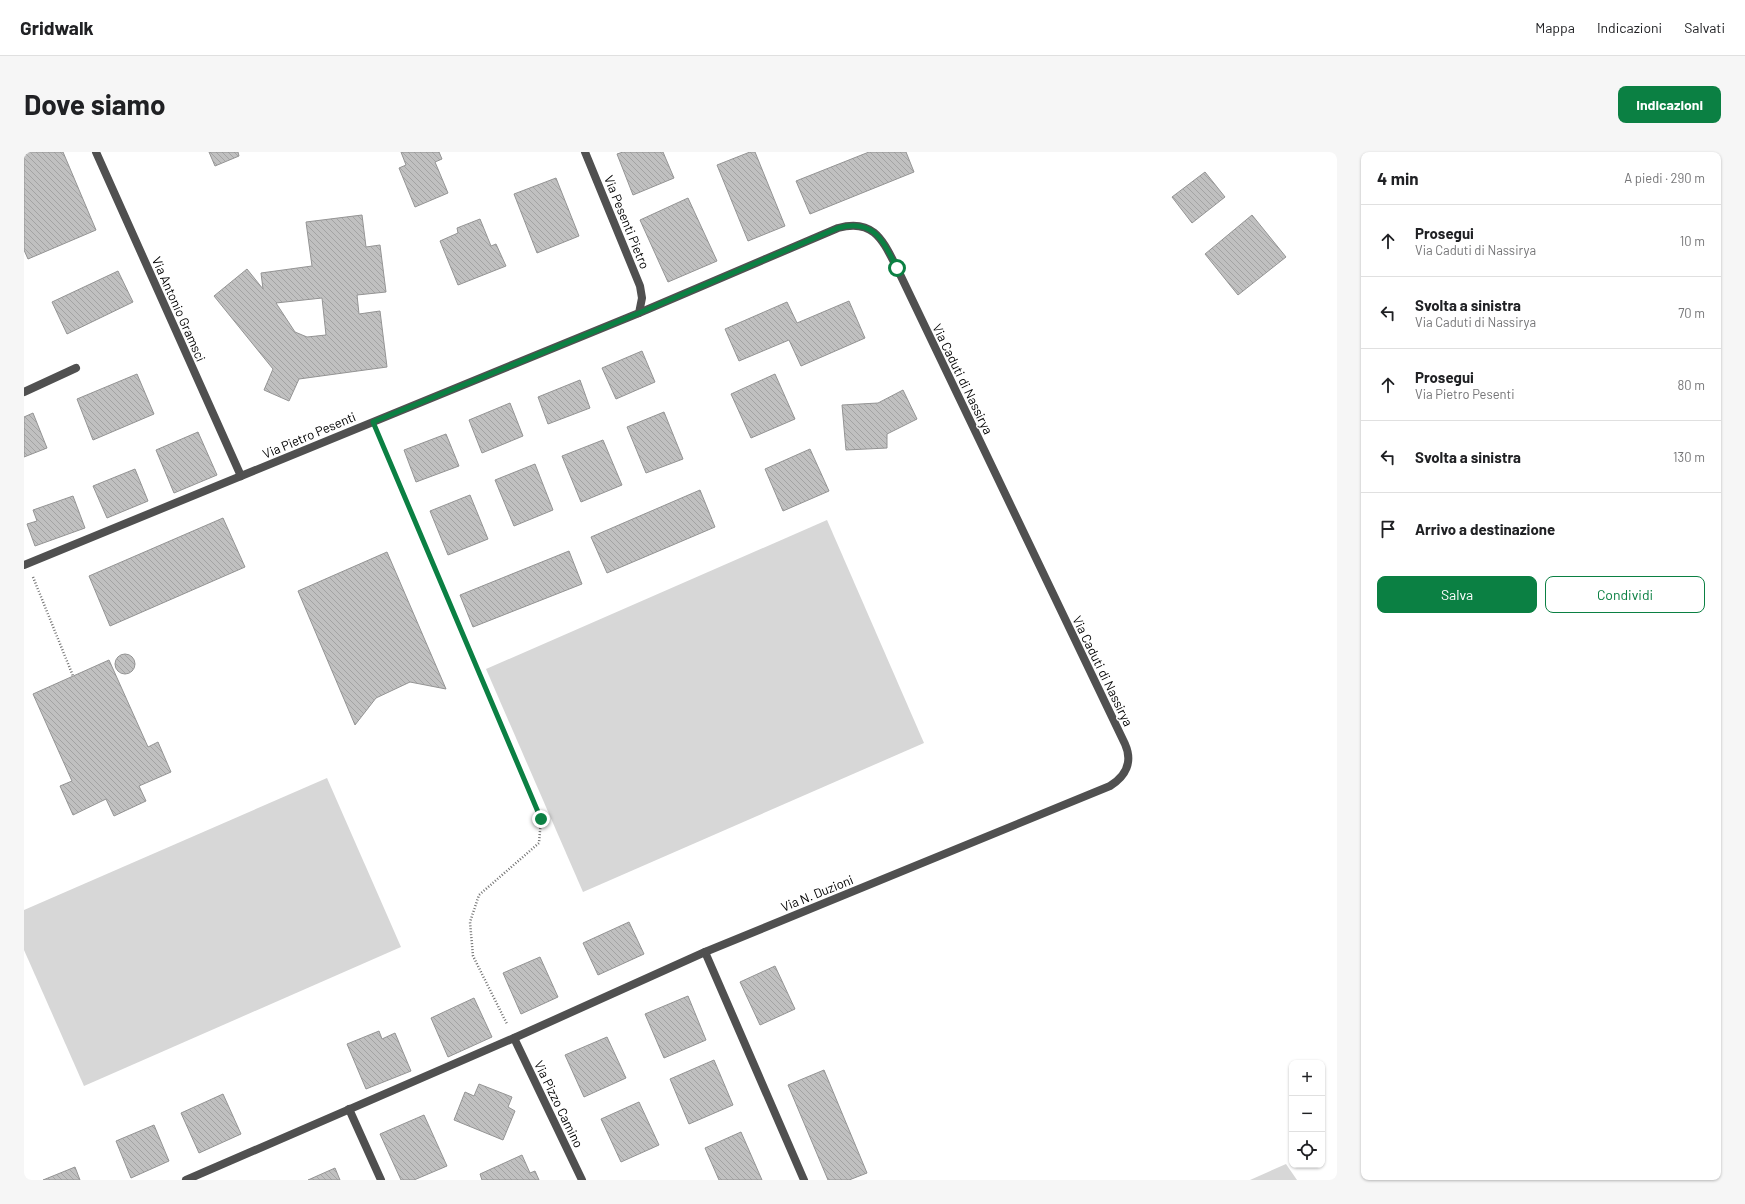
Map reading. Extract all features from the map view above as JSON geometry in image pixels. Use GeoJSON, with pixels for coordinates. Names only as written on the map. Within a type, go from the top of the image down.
{"type":"FeatureCollection","features":[{"type":"Feature","properties":{"kind":"street","name":"Via Antonio Gramsci"},"geometry":{"type":"LineString","coordinates":[[96,152],[241,476]]}},
{"type":"Feature","properties":{"kind":"street","name":"Via Pesenti Pietro"},"geometry":{"type":"LineString","coordinates":[[585,152],[640,286],[642,303],[639,313]]}},
{"type":"Feature","properties":{"kind":"street","name":"Via Caduti di Nassirya"},"geometry":{"type":"LineString","coordinates":[[639,313],[847,225],[862,226],[878,235],[897,268],[1125,744],[1129,757],[1127,770]]}},
{"type":"Feature","properties":{"kind":"street","name":"Via Pietro Pesenti"},"geometry":{"type":"LineString","coordinates":[[26,565],[639,313]]}},
{"type":"Feature","properties":{"kind":"street"},"geometry":{"type":"LineString","coordinates":[[24,392],[76,368]]}},
{"type":"Feature","properties":{"kind":"street","name":"Via N. Duzioni"},"geometry":{"type":"LineString","coordinates":[[186,1180],[514,1038],[705,952],[1110,786],[1117,782],[1127,770]]}},
{"type":"Feature","properties":{"kind":"street"},"geometry":{"type":"LineString","coordinates":[[705,952],[804,1180]]}},
{"type":"Feature","properties":{"kind":"street","name":"Via Pizzo Camino"},"geometry":{"type":"LineString","coordinates":[[514,1038],[582,1180]]}},
{"type":"Feature","properties":{"kind":"street"},"geometry":{"type":"LineString","coordinates":[[349,1109],[381,1180]]}},
{"type":"Feature","properties":{"kind":"path"},"geometry":{"type":"LineString","coordinates":[[373,422],[541,819],[539,843],[479,895],[470,922],[473,956],[514,1038]]}},
{"type":"Feature","properties":{"kind":"path"},"geometry":{"type":"LineString","coordinates":[[26,565],[73,676]]}},
{"type":"Feature","properties":{"kind":"shaded area"},"geometry":{"type":"Polygon","coordinates":[[[827,520],[924,743],[583,892],[486,669],[827,520]]]}},
{"type":"Feature","properties":{"kind":"shaded area"},"geometry":{"type":"Polygon","coordinates":[[[327,778],[401,947],[84,1086],[24,950],[24,910],[327,778]]]}},
{"type":"Feature","properties":{"kind":"shaded area"},"geometry":{"type":"Polygon","coordinates":[[[1286,1164],[1297,1180],[1250,1180],[1286,1164]]]}},
{"type":"Feature","properties":{"kind":"building"},"geometry":{"type":"Polygon","coordinates":[[[24,152],[63,152],[96,230],[28,259],[24,250],[24,152]]]}},
{"type":"Feature","properties":{"kind":"building"},"geometry":{"type":"Polygon","coordinates":[[[209,152],[238,152],[239,156],[215,166],[209,152]]]}},
{"type":"Feature","properties":{"kind":"building"},"geometry":{"type":"Polygon","coordinates":[[[401,152],[439,152],[442,159],[435,162],[448,193],[415,207],[399,168],[406,165],[401,152]]]}},
{"type":"Feature","properties":{"kind":"building"},"geometry":{"type":"Polygon","coordinates":[[[623,152],[663,152],[674,178],[633,195],[617,154],[623,152]]]}},
{"type":"Feature","properties":{"kind":"building"},"geometry":{"type":"Polygon","coordinates":[[[750,152],[755,152],[785,226],[748,241],[717,165],[750,152]]]}},
{"type":"Feature","properties":{"kind":"building"},"geometry":{"type":"Polygon","coordinates":[[[869,152],[906,152],[914,172],[810,214],[796,181],[869,152]]]}},
{"type":"Feature","properties":{"kind":"building"},"geometry":{"type":"Polygon","coordinates":[[[1205,172],[1225,197],[1192,223],[1172,197],[1205,172]]]}},
{"type":"Feature","properties":{"kind":"building"},"geometry":{"type":"Polygon","coordinates":[[[556,178],[579,236],[537,253],[514,194],[556,178]]]}},
{"type":"Feature","properties":{"kind":"building"},"geometry":{"type":"Polygon","coordinates":[[[688,198],[717,261],[668,282],[640,220],[688,198]]]}},
{"type":"Feature","properties":{"kind":"building"},"geometry":{"type":"Polygon","coordinates":[[[362,215],[366,247],[380,245],[386,292],[357,295],[359,314],[380,311],[387,367],[299,379],[289,401],[264,390],[273,369],[214,296],[247,269],[263,289],[261,273],[312,266],[306,222],[362,215]],[[322,298],[276,303],[295,332],[307,337],[326,335],[322,298]]]}},
{"type":"Feature","properties":{"kind":"building"},"geometry":{"type":"Polygon","coordinates":[[[1252,215],[1286,257],[1238,295],[1205,254],[1252,215]]]}},
{"type":"Feature","properties":{"kind":"building"},"geometry":{"type":"Polygon","coordinates":[[[480,219],[491,246],[496,244],[506,266],[458,285],[440,241],[458,233],[457,228],[480,219]]]}},
{"type":"Feature","properties":{"kind":"building"},"geometry":{"type":"Polygon","coordinates":[[[118,271],[133,302],[67,334],[52,302],[118,271]]]}},
{"type":"Feature","properties":{"kind":"building"},"geometry":{"type":"Polygon","coordinates":[[[849,301],[865,338],[801,366],[789,340],[739,361],[725,329],[787,302],[797,323],[849,301]]]}},
{"type":"Feature","properties":{"kind":"building"},"geometry":{"type":"Polygon","coordinates":[[[642,351],[655,382],[616,399],[602,368],[642,351]]]}},
{"type":"Feature","properties":{"kind":"building"},"geometry":{"type":"Polygon","coordinates":[[[137,374],[154,414],[93,440],[77,399],[137,374]]]}},
{"type":"Feature","properties":{"kind":"building"},"geometry":{"type":"Polygon","coordinates":[[[775,374],[795,419],[751,438],[731,394],[775,374]]]}},
{"type":"Feature","properties":{"kind":"building"},"geometry":{"type":"Polygon","coordinates":[[[580,380],[590,408],[548,424],[538,397],[580,380]]]}},
{"type":"Feature","properties":{"kind":"building"},"geometry":{"type":"Polygon","coordinates":[[[903,390],[917,419],[887,434],[887,448],[846,450],[842,405],[878,403],[903,390]]]}},
{"type":"Feature","properties":{"kind":"building"},"geometry":{"type":"Polygon","coordinates":[[[510,403],[523,436],[482,453],[469,420],[510,403]]]}},
{"type":"Feature","properties":{"kind":"building"},"geometry":{"type":"Polygon","coordinates":[[[664,412],[683,459],[646,473],[627,427],[664,412]]]}},
{"type":"Feature","properties":{"kind":"building"},"geometry":{"type":"Polygon","coordinates":[[[33,413],[47,448],[24,457],[24,417],[33,413]]]}},
{"type":"Feature","properties":{"kind":"building"},"geometry":{"type":"Polygon","coordinates":[[[198,432],[217,475],[174,493],[156,450],[198,432]]]}},
{"type":"Feature","properties":{"kind":"building"},"geometry":{"type":"Polygon","coordinates":[[[446,434],[459,466],[416,482],[404,450],[446,434]]]}},
{"type":"Feature","properties":{"kind":"building"},"geometry":{"type":"Polygon","coordinates":[[[603,440],[622,485],[581,502],[562,456],[603,440]]]}},
{"type":"Feature","properties":{"kind":"building"},"geometry":{"type":"Polygon","coordinates":[[[810,449],[829,491],[783,511],[765,469],[810,449]]]}},
{"type":"Feature","properties":{"kind":"building"},"geometry":{"type":"Polygon","coordinates":[[[535,464],[553,510],[514,526],[495,480],[535,464]]]}},
{"type":"Feature","properties":{"kind":"building"},"geometry":{"type":"Polygon","coordinates":[[[135,469],[148,501],[107,518],[93,486],[135,469]]]}},
{"type":"Feature","properties":{"kind":"building"},"geometry":{"type":"Polygon","coordinates":[[[700,490],[715,527],[607,573],[591,537],[700,490]]]}},
{"type":"Feature","properties":{"kind":"building"},"geometry":{"type":"Polygon","coordinates":[[[470,495],[488,539],[448,555],[430,511],[470,495]]]}},
{"type":"Feature","properties":{"kind":"building"},"geometry":{"type":"Polygon","coordinates":[[[73,496],[85,528],[35,546],[27,524],[37,521],[33,510],[73,496]]]}},
{"type":"Feature","properties":{"kind":"building"},"geometry":{"type":"Polygon","coordinates":[[[223,518],[245,567],[110,626],[89,576],[223,518]]]}},
{"type":"Feature","properties":{"kind":"building"},"geometry":{"type":"Polygon","coordinates":[[[569,551],[582,584],[473,627],[460,595],[569,551]]]}},
{"type":"Feature","properties":{"kind":"building"},"geometry":{"type":"Polygon","coordinates":[[[387,552],[446,689],[410,682],[376,698],[355,725],[298,591],[387,552]]]}},
{"type":"Feature","properties":{"kind":"building"},"geometry":{"type":"Polygon","coordinates":[[[125,654],[132,657],[135,664],[132,671],[125,674],[118,671],[115,664],[118,657],[125,654]]]}},
{"type":"Feature","properties":{"kind":"building"},"geometry":{"type":"Polygon","coordinates":[[[109,660],[148,747],[158,742],[171,772],[139,786],[146,801],[114,816],[106,799],[73,815],[60,786],[72,781],[33,694],[109,660]]]}},
{"type":"Feature","properties":{"kind":"building"},"geometry":{"type":"Polygon","coordinates":[[[629,922],[644,954],[598,975],[583,943],[629,922]]]}},
{"type":"Feature","properties":{"kind":"building"},"geometry":{"type":"Polygon","coordinates":[[[540,957],[558,997],[521,1014],[503,973],[540,957]]]}},
{"type":"Feature","properties":{"kind":"building"},"geometry":{"type":"Polygon","coordinates":[[[775,966],[795,1009],[760,1025],[740,982],[775,966]]]}},
{"type":"Feature","properties":{"kind":"building"},"geometry":{"type":"Polygon","coordinates":[[[688,996],[706,1040],[664,1058],[645,1014],[688,996]]]}},
{"type":"Feature","properties":{"kind":"building"},"geometry":{"type":"Polygon","coordinates":[[[474,998],[492,1037],[448,1057],[431,1018],[474,998]]]}},
{"type":"Feature","properties":{"kind":"building"},"geometry":{"type":"Polygon","coordinates":[[[379,1031],[382,1039],[395,1033],[411,1071],[366,1089],[347,1044],[379,1031]]]}},
{"type":"Feature","properties":{"kind":"building"},"geometry":{"type":"Polygon","coordinates":[[[607,1037],[626,1078],[584,1097],[565,1055],[607,1037]]]}},
{"type":"Feature","properties":{"kind":"building"},"geometry":{"type":"Polygon","coordinates":[[[714,1060],[733,1105],[689,1124],[670,1079],[714,1060]]]}},
{"type":"Feature","properties":{"kind":"building"},"geometry":{"type":"Polygon","coordinates":[[[824,1070],[867,1173],[849,1180],[828,1180],[788,1085],[824,1070]]]}},
{"type":"Feature","properties":{"kind":"building"},"geometry":{"type":"Polygon","coordinates":[[[479,1084],[512,1097],[508,1107],[515,1111],[503,1140],[454,1120],[465,1092],[474,1096],[479,1084]]]}},
{"type":"Feature","properties":{"kind":"building"},"geometry":{"type":"Polygon","coordinates":[[[223,1094],[241,1134],[199,1153],[181,1113],[223,1094]]]}},
{"type":"Feature","properties":{"kind":"building"},"geometry":{"type":"Polygon","coordinates":[[[639,1102],[659,1145],[621,1162],[601,1119],[639,1102]]]}},
{"type":"Feature","properties":{"kind":"building"},"geometry":{"type":"Polygon","coordinates":[[[424,1115],[447,1166],[414,1180],[401,1180],[380,1134],[424,1115]]]}},
{"type":"Feature","properties":{"kind":"building"},"geometry":{"type":"Polygon","coordinates":[[[154,1125],[169,1161],[131,1178],[116,1141],[154,1125]]]}},
{"type":"Feature","properties":{"kind":"building"},"geometry":{"type":"Polygon","coordinates":[[[741,1132],[762,1180],[719,1180],[705,1148],[741,1132]]]}},
{"type":"Feature","properties":{"kind":"building"},"geometry":{"type":"Polygon","coordinates":[[[522,1155],[530,1173],[535,1171],[539,1180],[482,1180],[480,1174],[522,1155]]]}},
{"type":"Feature","properties":{"kind":"building"},"geometry":{"type":"Polygon","coordinates":[[[75,1167],[80,1180],[43,1180],[75,1167]]]}},
{"type":"Feature","properties":{"kind":"building"},"geometry":{"type":"Polygon","coordinates":[[[335,1168],[340,1180],[308,1180],[335,1168]]]}},
{"type":"Feature","properties":{"kind":"route"},"geometry":{"type":"LineString","coordinates":[[541,819],[373,422],[639,313],[847,225],[862,226],[878,235],[887,248],[897,268]]}}]}
